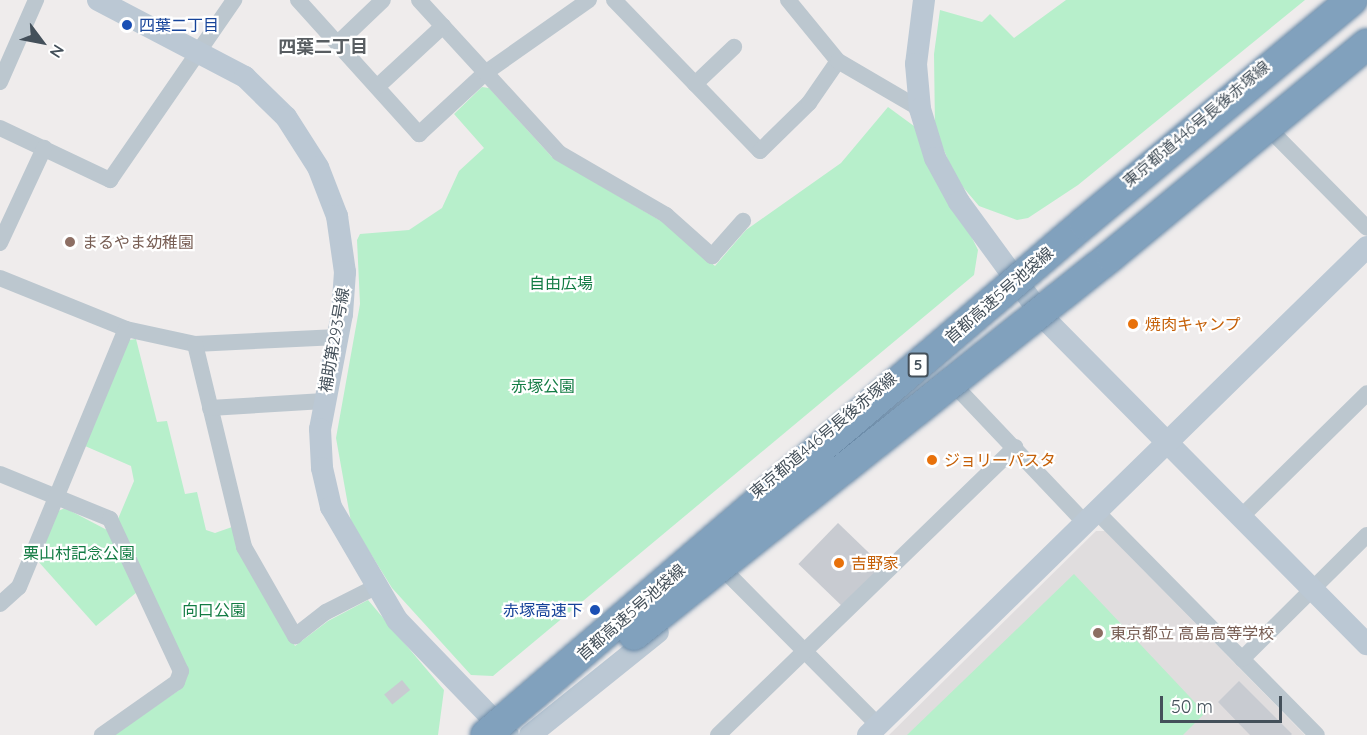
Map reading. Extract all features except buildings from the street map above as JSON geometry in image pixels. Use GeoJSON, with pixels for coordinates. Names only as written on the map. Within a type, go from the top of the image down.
{"type":"FeatureCollection","features":[{"type":"Feature","properties":{"kind":"highway","name":"首都高速5号池袋線"},"geometry":{"type":"LineString","coordinates":[[587,661],[1084,223],[1352,0]]}},
{"type":"Feature","properties":{"kind":"highway"},"geometry":{"type":"LineString","coordinates":[[587,661],[1367,8]]}},
{"type":"Feature","properties":{"kind":"highway"},"geometry":{"type":"LineString","coordinates":[[587,661],[1367,21]]}},
{"type":"Feature","properties":{"kind":"highway","name":"首都高速5号池袋線"},"geometry":{"type":"LineString","coordinates":[[499,730],[1111,256],[1367,44]]}},
{"type":"Feature","properties":{"kind":"street"},"geometry":{"type":"LineString","coordinates":[[0,82],[36,0]]}},
{"type":"Feature","properties":{"kind":"street","name":"補助第293号線"},"geometry":{"type":"LineString","coordinates":[[98,0],[199,49],[259,89],[286,117],[318,166],[337,216],[344,254],[345,292],[324,401],[320,448],[325,487],[338,522],[375,587],[412,638],[499,730]]}},
{"type":"Feature","properties":{"kind":"street"},"geometry":{"type":"LineString","coordinates":[[0,128],[110,180],[234,0]]}},
{"type":"Feature","properties":{"kind":"street"},"geometry":{"type":"LineString","coordinates":[[299,0],[419,134],[485,73],[589,0]]}},
{"type":"Feature","properties":{"kind":"street"},"geometry":{"type":"LineString","coordinates":[[338,43],[383,0]]}},
{"type":"Feature","properties":{"kind":"street"},"geometry":{"type":"LineString","coordinates":[[419,0],[559,153],[666,215],[712,256],[742,221]]}},
{"type":"Feature","properties":{"kind":"street"},"geometry":{"type":"LineString","coordinates":[[614,0],[760,151],[809,103],[838,61]]}},
{"type":"Feature","properties":{"kind":"street"},"geometry":{"type":"LineString","coordinates":[[788,0],[838,61],[920,109]]}},
{"type":"Feature","properties":{"kind":"street"},"geometry":{"type":"LineString","coordinates":[[924,0],[916,64],[920,109],[946,181],[1011,276],[1044,318],[1170,441],[1367,644]]}},
{"type":"Feature","properties":{"kind":"street","name":"東京都道446号長後赤塚線"},"geometry":{"type":"LineString","coordinates":[[468,735],[499,730],[1011,276],[1345,0]]}},
{"type":"Feature","properties":{"kind":"street"},"geometry":{"type":"LineString","coordinates":[[376,87],[442,26]]}},
{"type":"Feature","properties":{"kind":"street"},"geometry":{"type":"LineString","coordinates":[[696,84],[734,47]]}},
{"type":"Feature","properties":{"kind":"street"},"geometry":{"type":"LineString","coordinates":[[530,735],[1044,318],[1367,51]]}},
{"type":"Feature","properties":{"kind":"street"},"geometry":{"type":"LineString","coordinates":[[1271,130],[1367,228]]}},
{"type":"Feature","properties":{"kind":"street"},"geometry":{"type":"LineString","coordinates":[[0,243],[44,148]]}},
{"type":"Feature","properties":{"kind":"street"},"geometry":{"type":"LineString","coordinates":[[728,574],[804,650],[873,730],[1367,247]]}},
{"type":"Feature","properties":{"kind":"street"},"geometry":{"type":"LineString","coordinates":[[1,281],[126,329],[195,344],[338,337]]}},
{"type":"Feature","properties":{"kind":"street"},"geometry":{"type":"LineString","coordinates":[[0,604],[19,587],[126,329]]}},
{"type":"Feature","properties":{"kind":"street"},"geometry":{"type":"LineString","coordinates":[[195,344],[244,547],[295,636],[326,612],[375,587]]}},
{"type":"Feature","properties":{"kind":"street"},"geometry":{"type":"LineString","coordinates":[[957,388],[1015,447],[1242,659],[1317,735]]}},
{"type":"Feature","properties":{"kind":"street"},"geometry":{"type":"LineString","coordinates":[[1242,516],[1367,393]]}},
{"type":"Feature","properties":{"kind":"street"},"geometry":{"type":"LineString","coordinates":[[210,408],[324,401]]}},
{"type":"Feature","properties":{"kind":"street"},"geometry":{"type":"LineString","coordinates":[[718,735],[1015,447]]}},
{"type":"Feature","properties":{"kind":"street"},"geometry":{"type":"LineString","coordinates":[[0,474],[110,519],[181,671],[177,682],[102,735]]}},
{"type":"Feature","properties":{"kind":"street"},"geometry":{"type":"LineString","coordinates":[[1242,659],[1367,535]]}},
{"type":"Feature","properties":{"kind":"shaded area","name":"東京都立 高島高等学校"},"geometry":{"type":"Polygon","coordinates":[[[1096,531],[1105,531],[1305,735],[889,735],[1096,531]]]}},
{"type":"Feature","properties":{"kind":"green space"},"geometry":{"type":"Polygon","coordinates":[[[1066,0],[1305,0],[1078,185],[1028,218],[1017,220],[979,206],[957,180],[935,130],[934,54],[940,10],[982,22],[990,14],[1014,38],[1066,0]]]}},
{"type":"Feature","properties":{"kind":"green space","name":"赤塚公園"},"geometry":{"type":"Polygon","coordinates":[[[482,87],[489,88],[552,157],[671,227],[715,266],[746,230],[841,163],[888,107],[918,129],[978,250],[974,275],[493,676],[471,675],[392,588],[351,522],[336,438],[360,304],[357,240],[360,234],[409,230],[442,208],[459,171],[484,148],[454,114],[482,87]]]}},
{"type":"Feature","properties":{"kind":"green space","name":"向口公園"},"geometry":{"type":"Polygon","coordinates":[[[136,339],[157,422],[167,421],[185,494],[197,492],[206,530],[215,533],[232,527],[295,646],[328,621],[368,600],[444,690],[438,735],[114,735],[182,688],[118,519],[134,481],[131,466],[85,446],[129,340],[136,339]]]}},
{"type":"Feature","properties":{"kind":"green space","name":"栗山村記念公園"},"geometry":{"type":"Polygon","coordinates":[[[65,508],[107,530],[137,592],[96,626],[37,560],[58,511],[65,508]]]}},
{"type":"Feature","properties":{"kind":"green space"},"geometry":{"type":"Polygon","coordinates":[[[1074,574],[1205,713],[1183,735],[907,735],[1074,574]]]}},
{"type":"Feature","properties":{"kind":"place","name":"四葉二丁目"},"geometry":{"type":"Point","coordinates":[127,25]}},
{"type":"Feature","properties":{"kind":"place","name":"まるやま幼稚園"},"geometry":{"type":"Point","coordinates":[70,242]}},
{"type":"Feature","properties":{"kind":"place","name":"焼肉キャンプ"},"geometry":{"type":"Point","coordinates":[1133,324]}},
{"type":"Feature","properties":{"kind":"place","name":"ジョリーパスタ"},"geometry":{"type":"Point","coordinates":[932,460]}},
{"type":"Feature","properties":{"kind":"place","name":"吉野家"},"geometry":{"type":"Point","coordinates":[839,563]}},
{"type":"Feature","properties":{"kind":"place","name":"赤塚高速下"},"geometry":{"type":"Point","coordinates":[595,610]}},
{"type":"Feature","properties":{"kind":"place","name":"東京都立 高島高等学校"},"geometry":{"type":"Point","coordinates":[1098,633]}},
{"type":"Feature","properties":{"kind":"district","name":"四葉二丁目"},"geometry":{"type":"Point","coordinates":[323,47]}},
{"type":"Feature","properties":{"kind":"park label","name":"自由広場"},"geometry":{"type":"Point","coordinates":[561,283]}}]}
